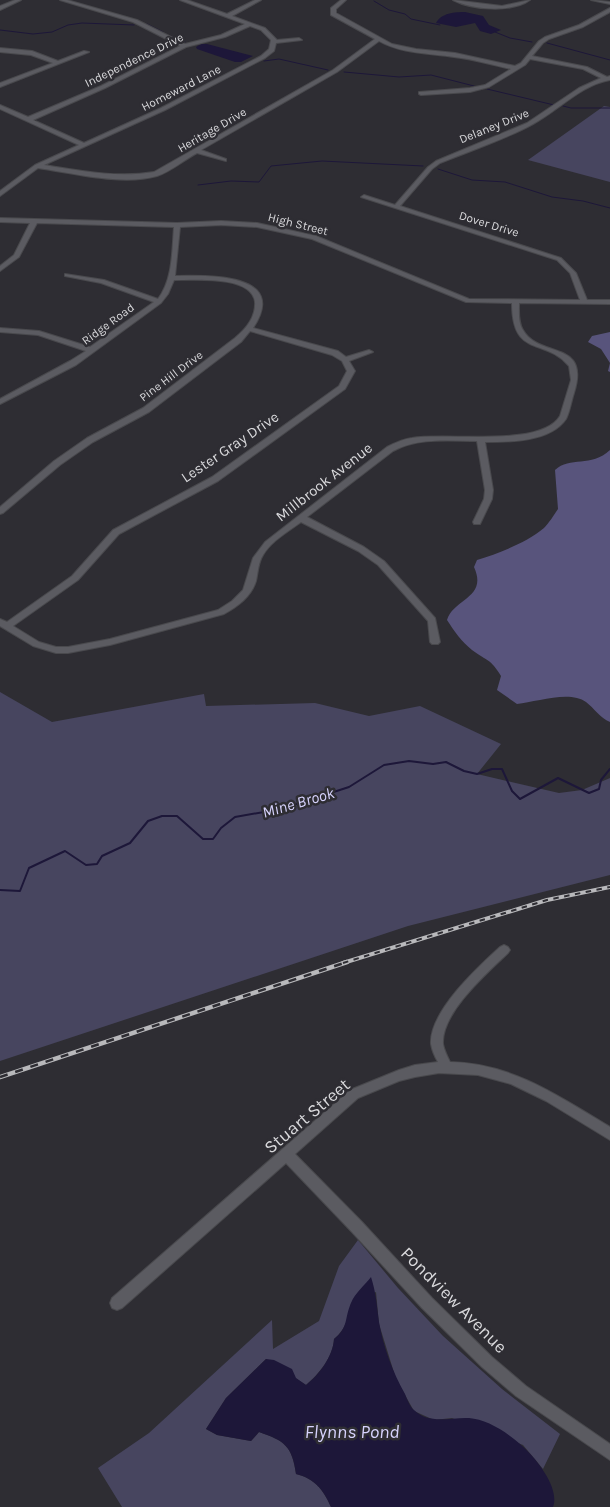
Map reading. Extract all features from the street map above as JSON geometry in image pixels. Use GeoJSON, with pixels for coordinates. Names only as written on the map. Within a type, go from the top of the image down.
{"type":"FeatureCollection","features":[{"type":"Feature","properties":{"kind":"street"},"geometry":{"type":"LineString","coordinates":[[0,8],[19,0]]}},
{"type":"Feature","properties":{"kind":"street"},"geometry":{"type":"LineString","coordinates":[[62,0],[135,21],[184,46]]}},
{"type":"Feature","properties":{"kind":"street"},"geometry":{"type":"LineString","coordinates":[[182,0],[268,32],[274,42],[299,40]]}},
{"type":"Feature","properties":{"kind":"street"},"geometry":{"type":"LineString","coordinates":[[228,16],[259,0]]}},
{"type":"Feature","properties":{"kind":"street"},"geometry":{"type":"LineString","coordinates":[[344,0],[334,8],[333,14],[400,48],[455,55],[515,68]]}},
{"type":"Feature","properties":{"kind":"street"},"geometry":{"type":"LineString","coordinates":[[455,0],[503,8],[528,0]]}},
{"type":"Feature","properties":{"kind":"street"},"geometry":{"type":"LineString","coordinates":[[593,0],[610,3]]}},
{"type":"Feature","properties":{"kind":"street"},"geometry":{"type":"LineString","coordinates":[[421,93],[478,89],[486,86],[523,64],[541,42],[547,38],[581,26],[610,10]]}},
{"type":"Feature","properties":{"kind":"street","name":"Independence Drive"},"geometry":{"type":"LineString","coordinates":[[27,120],[103,87],[184,46],[223,36],[250,24]]}},
{"type":"Feature","properties":{"kind":"street","name":"Heritage Drive"},"geometry":{"type":"LineString","coordinates":[[37,166],[138,177],[156,174],[335,72],[378,38]]}},
{"type":"Feature","properties":{"kind":"street","name":"Homeward Lane"},"geometry":{"type":"LineString","coordinates":[[0,194],[37,166],[163,109],[264,57],[272,50],[274,42]]}},
{"type":"Feature","properties":{"kind":"street"},"geometry":{"type":"LineString","coordinates":[[0,50],[32,53],[56,62]]}},
{"type":"Feature","properties":{"kind":"street"},"geometry":{"type":"LineString","coordinates":[[0,85],[86,52]]}},
{"type":"Feature","properties":{"kind":"street"},"geometry":{"type":"LineString","coordinates":[[529,57],[585,68],[607,78]]}},
{"type":"Feature","properties":{"kind":"street","name":"Delaney Drive"},"geometry":{"type":"LineString","coordinates":[[396,207],[430,168],[438,162],[540,119],[593,82],[607,78]]}},
{"type":"Feature","properties":{"kind":"street"},"geometry":{"type":"LineString","coordinates":[[1,108],[84,145]]}},
{"type":"Feature","properties":{"kind":"street"},"geometry":{"type":"LineString","coordinates":[[197,151],[224,160]]}},
{"type":"Feature","properties":{"kind":"street","name":"Dover Drive"},"geometry":{"type":"LineString","coordinates":[[364,197],[559,259],[570,267],[584,302]]}},
{"type":"Feature","properties":{"kind":"street","name":"High Street"},"geometry":{"type":"LineString","coordinates":[[0,220],[177,225],[221,223],[256,226],[314,237],[462,299],[476,302],[610,302]]}},
{"type":"Feature","properties":{"kind":"street"},"geometry":{"type":"LineString","coordinates":[[0,269],[17,256],[35,220]]}},
{"type":"Feature","properties":{"kind":"street","name":"Ridge Road"},"geometry":{"type":"LineString","coordinates":[[0,402],[73,363],[159,302],[167,294],[172,278],[177,225]]}},
{"type":"Feature","properties":{"kind":"street"},"geometry":{"type":"LineString","coordinates":[[67,275],[102,280],[159,302]]}},
{"type":"Feature","properties":{"kind":"street","name":"Pine Hill Drive"},"geometry":{"type":"LineString","coordinates":[[0,511],[57,463],[90,440],[146,410],[250,329],[257,316],[259,303],[258,297],[248,286],[232,280],[218,278],[172,278]]}},
{"type":"Feature","properties":{"kind":"street","name":"Millbrook Avenue"},"geometry":{"type":"LineString","coordinates":[[3,624],[36,644],[56,650],[68,650],[110,642],[221,612],[232,607],[246,593],[251,584],[256,560],[262,549],[378,457],[402,443],[426,438],[481,439],[532,436],[553,427],[564,415],[575,375],[573,366],[569,361],[527,340],[521,334],[517,326],[516,302]]}},
{"type":"Feature","properties":{"kind":"street"},"geometry":{"type":"LineString","coordinates":[[250,329],[335,353],[346,360],[369,352]]}},
{"type":"Feature","properties":{"kind":"street"},"geometry":{"type":"LineString","coordinates":[[0,330],[40,333],[91,350]]}},
{"type":"Feature","properties":{"kind":"street","name":"Lester Gray Drive"},"geometry":{"type":"LineString","coordinates":[[3,624],[75,578],[116,532],[215,479],[342,387],[350,371],[346,360]]}},
{"type":"Feature","properties":{"kind":"street"},"geometry":{"type":"LineString","coordinates":[[477,522],[488,499],[489,490],[481,439]]}},
{"type":"Feature","properties":{"kind":"street"},"geometry":{"type":"LineString","coordinates":[[301,518],[362,549],[381,564],[432,620],[435,642]]}},
{"type":"Feature","properties":{"kind":"street"},"geometry":{"type":"LineString","coordinates":[[446,1068],[437,1041],[445,1018],[470,981],[504,950]]}},
{"type":"Feature","properties":{"kind":"street","name":"Stuart Street"},"geometry":{"type":"LineString","coordinates":[[117,1304],[354,1094],[404,1074],[417,1070],[446,1068],[495,1073],[515,1079],[610,1134]]}},
{"type":"Feature","properties":{"kind":"street","name":"Pondview Avenue"},"geometry":{"type":"LineString","coordinates":[[287,1155],[357,1227],[426,1303],[487,1362],[521,1391],[610,1454]]}},
{"type":"Feature","properties":{"kind":"shaded area"},"geometry":{"type":"Polygon","coordinates":[[[604,106],[610,107],[610,182],[528,160],[604,106]]]}},
{"type":"Feature","properties":{"kind":"shaded area"},"geometry":{"type":"Polygon","coordinates":[[[610,332],[610,363],[601,349],[588,342],[592,336],[610,332]]]}},
{"type":"Feature","properties":{"kind":"shaded area"},"geometry":{"type":"Polygon","coordinates":[[[610,450],[610,722],[586,702],[571,697],[517,704],[497,690],[501,676],[494,666],[472,650],[455,632],[447,620],[456,607],[473,592],[477,585],[474,567],[477,560],[521,543],[544,528],[551,519],[558,509],[555,470],[567,463],[596,459],[610,450]]]}},
{"type":"Feature","properties":{"kind":"shaded area"},"geometry":{"type":"Polygon","coordinates":[[[0,692],[52,722],[204,694],[206,706],[315,703],[369,716],[420,706],[501,744],[477,774],[559,793],[582,790],[610,778],[610,875],[408,926],[0,1061],[0,692]]]}},
{"type":"Feature","properties":{"kind":"shaded area"},"geometry":{"type":"Polygon","coordinates":[[[358,1240],[398,1288],[443,1336],[502,1389],[560,1434],[543,1469],[523,1445],[452,1418],[434,1420],[414,1411],[396,1379],[379,1324],[376,1292],[351,1303],[346,1323],[334,1339],[328,1359],[316,1376],[306,1385],[266,1359],[226,1398],[206,1429],[217,1435],[251,1441],[259,1432],[275,1438],[286,1446],[289,1451],[296,1474],[303,1476],[318,1486],[331,1507],[122,1507],[98,1468],[149,1433],[272,1320],[273,1349],[319,1321],[339,1266],[358,1240]]]}},
{"type":"Feature","properties":{"kind":"water"},"geometry":{"type":"Polygon","coordinates":[[[465,12],[483,16],[489,25],[501,30],[491,34],[480,31],[475,23],[456,27],[436,23],[445,15],[465,12]]]}},
{"type":"Feature","properties":{"kind":"water"},"geometry":{"type":"Polygon","coordinates":[[[201,44],[253,56],[241,62],[235,62],[197,49],[196,47],[201,44]]]}},
{"type":"Feature","properties":{"kind":"water","name":"Flynns Pond"},"geometry":{"type":"Polygon","coordinates":[[[371,1277],[386,1350],[396,1377],[413,1409],[420,1415],[433,1419],[469,1418],[480,1420],[491,1424],[513,1438],[532,1456],[548,1478],[553,1490],[553,1507],[331,1507],[318,1486],[303,1476],[296,1474],[289,1451],[286,1446],[275,1438],[259,1432],[251,1441],[217,1435],[206,1429],[226,1398],[266,1359],[274,1360],[292,1369],[296,1378],[306,1385],[311,1381],[328,1358],[334,1339],[342,1331],[353,1299],[371,1277]]]}},
{"type":"Feature","properties":{"kind":"waterway"},"geometry":{"type":"LineString","coordinates":[[374,1],[389,10],[405,14],[411,19],[440,25]]}},
{"type":"Feature","properties":{"kind":"waterway"},"geometry":{"type":"LineString","coordinates":[[0,30],[33,34],[52,32],[68,25],[82,23],[134,25]]}},
{"type":"Feature","properties":{"kind":"waterway"},"geometry":{"type":"LineString","coordinates":[[147,24],[163,32]]}},
{"type":"Feature","properties":{"kind":"waterway"},"geometry":{"type":"LineString","coordinates":[[495,32],[510,38],[532,42]]}},
{"type":"Feature","properties":{"kind":"waterway"},"geometry":{"type":"LineString","coordinates":[[167,35],[185,42]]}},
{"type":"Feature","properties":{"kind":"waterway"},"geometry":{"type":"LineString","coordinates":[[547,43],[610,60]]}},
{"type":"Feature","properties":{"kind":"waterway"},"geometry":{"type":"LineString","coordinates":[[264,61],[279,59],[328,70]]}},
{"type":"Feature","properties":{"kind":"waterway"},"geometry":{"type":"LineString","coordinates":[[344,72],[399,77],[431,75],[474,86]]}},
{"type":"Feature","properties":{"kind":"waterway"},"geometry":{"type":"LineString","coordinates":[[487,89],[554,105]]}},
{"type":"Feature","properties":{"kind":"waterway"},"geometry":{"type":"LineString","coordinates":[[563,106],[571,108],[610,108]]}},
{"type":"Feature","properties":{"kind":"waterway"},"geometry":{"type":"LineString","coordinates":[[198,185],[231,181],[259,182],[271,166],[322,161],[423,166]]}},
{"type":"Feature","properties":{"kind":"waterway"},"geometry":{"type":"LineString","coordinates":[[438,169],[472,180],[505,182],[552,197],[583,201],[610,208]]}},
{"type":"Feature","properties":{"kind":"waterway","name":"Mine Brook"},"geometry":{"type":"LineString","coordinates":[[0,890],[20,891],[29,868],[65,851],[86,865],[97,864],[102,856],[130,843],[148,821],[162,816],[177,816],[203,839],[213,839],[221,828],[235,817],[281,809],[349,787],[384,765],[409,761],[433,764],[446,762],[464,771],[477,774],[492,769],[502,769],[512,791],[520,799],[558,778],[589,793],[599,789],[601,780],[610,769]]}},
{"type":"Feature","properties":{"kind":"railway"},"geometry":{"type":"LineString","coordinates":[[343,963],[547,900],[610,887]]}},
{"type":"Feature","properties":{"kind":"railway"},"geometry":{"type":"LineString","coordinates":[[0,1077],[347,962]]}}]}
